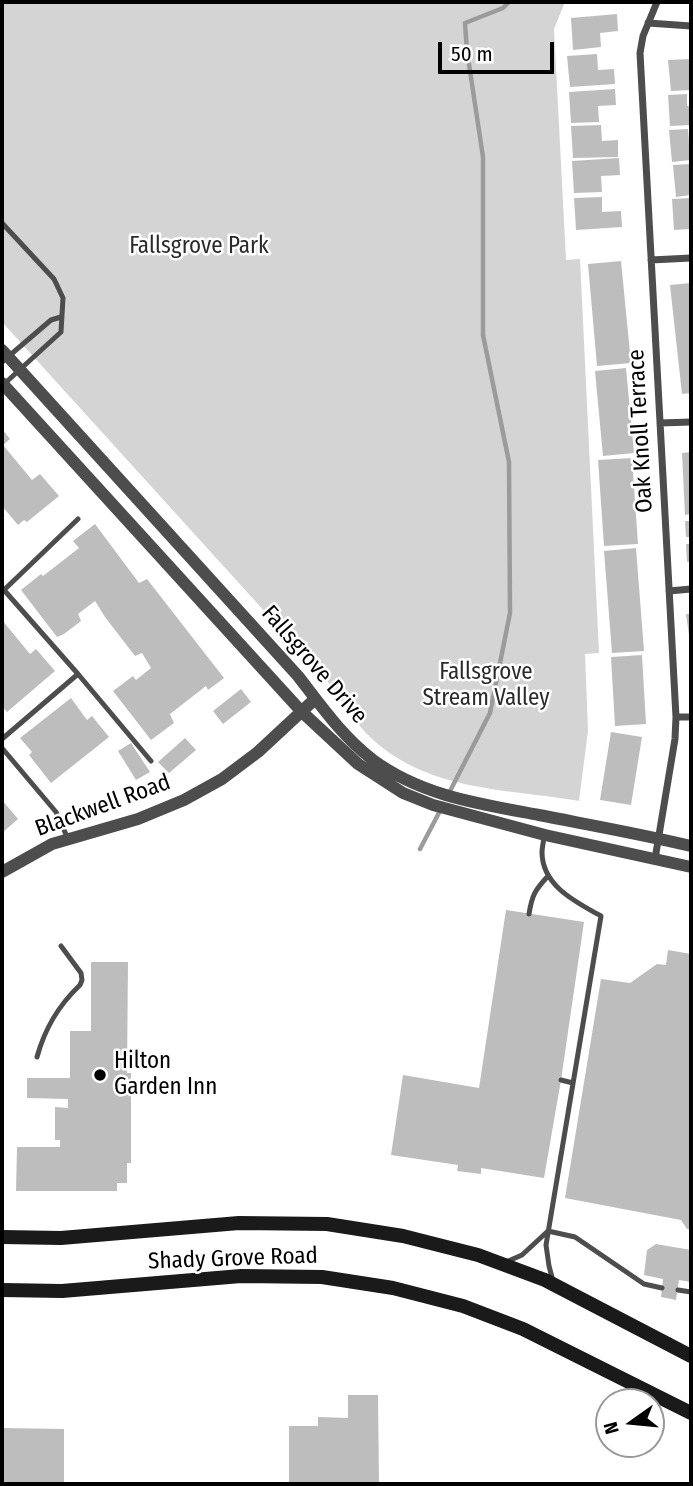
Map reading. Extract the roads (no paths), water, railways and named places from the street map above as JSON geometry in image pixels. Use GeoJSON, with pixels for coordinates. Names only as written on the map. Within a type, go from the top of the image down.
{"type":"FeatureCollection","features":[{"type":"Feature","properties":{"kind":"main road","name":"Shady Grove Road"},"geometry":{"type":"LineString","coordinates":[[2,1237],[61,1238],[239,1223],[327,1224],[403,1236],[478,1255],[554,1284],[691,1356]]}},
{"type":"Feature","properties":{"kind":"main road","name":"Shady Grove Road"},"geometry":{"type":"LineString","coordinates":[[2,1290],[62,1291],[241,1276],[322,1277],[393,1288],[463,1306],[523,1329],[691,1413]]}},
{"type":"Feature","properties":{"kind":"street","name":"Oak Knoll Terrace"},"geometry":{"type":"LineString","coordinates":[[655,859],[675,739],[676,718],[640,53],[643,36],[657,2]]}},
{"type":"Feature","properties":{"kind":"street"},"geometry":{"type":"LineString","coordinates":[[648,23],[691,26]]}},
{"type":"Feature","properties":{"kind":"street"},"geometry":{"type":"LineString","coordinates":[[651,260],[691,258]]}},
{"type":"Feature","properties":{"kind":"street","name":"Fallsgrove Drive"},"geometry":{"type":"LineString","coordinates":[[4,356],[298,676],[339,730],[372,759],[435,799]]}},
{"type":"Feature","properties":{"kind":"street","name":"Fallsgrove Drive"},"geometry":{"type":"LineString","coordinates":[[2,385],[301,711],[358,764],[403,793],[691,846]]}},
{"type":"Feature","properties":{"kind":"street"},"geometry":{"type":"LineString","coordinates":[[660,423],[691,422]]}},
{"type":"Feature","properties":{"kind":"street"},"geometry":{"type":"LineString","coordinates":[[669,591],[691,589]]}},
{"type":"Feature","properties":{"kind":"street","name":"Blackwell Road"},"geometry":{"type":"LineString","coordinates":[[2,872],[52,844],[138,819],[184,800],[222,779],[258,752],[315,699]]}},
{"type":"Feature","properties":{"kind":"street"},"geometry":{"type":"LineString","coordinates":[[676,718],[691,717]]}},
{"type":"Feature","properties":{"kind":"street","name":"Fallsgrove Drive"},"geometry":{"type":"LineString","coordinates":[[455,804],[545,835],[691,867]]}},
{"type":"Feature","properties":{"kind":"lane"},"geometry":{"type":"LineString","coordinates":[[2,223],[54,279],[63,298],[61,332],[2,385]]}},
{"type":"Feature","properties":{"kind":"lane"},"geometry":{"type":"LineString","coordinates":[[4,356],[51,320],[61,317]]}},
{"type":"Feature","properties":{"kind":"lane"},"geometry":{"type":"LineString","coordinates":[[78,519],[4,590],[151,761]]}},
{"type":"Feature","properties":{"kind":"lane"},"geometry":{"type":"LineString","coordinates":[[3,735],[78,674]]}},
{"type":"Feature","properties":{"kind":"lane"},"geometry":{"type":"LineString","coordinates":[[2,748],[56,812],[68,839]]}},
{"type":"Feature","properties":{"kind":"lane"},"geometry":{"type":"LineString","coordinates":[[545,835],[542,853],[548,876],[557,887],[601,916],[546,1245],[554,1284]]}},
{"type":"Feature","properties":{"kind":"lane"},"geometry":{"type":"LineString","coordinates":[[529,914],[536,888],[548,876]]}},
{"type":"Feature","properties":{"kind":"lane"},"geometry":{"type":"LineString","coordinates":[[37,1057],[53,1016],[82,980],[81,973],[61,946]]}},
{"type":"Feature","properties":{"kind":"lane"},"geometry":{"type":"LineString","coordinates":[[561,1080],[573,1083]]}},
{"type":"Feature","properties":{"kind":"lane"},"geometry":{"type":"LineString","coordinates":[[502,1264],[522,1255],[548,1231]]}},
{"type":"Feature","properties":{"kind":"lane"},"geometry":{"type":"LineString","coordinates":[[548,1231],[575,1237],[643,1284],[662,1288]]}},
{"type":"Feature","properties":{"kind":"lane"},"geometry":{"type":"LineString","coordinates":[[678,1290],[691,1292]]}},
{"type":"Feature","properties":{"kind":"waterway"},"geometry":{"type":"LineString","coordinates":[[448,795],[490,713],[510,613],[509,462],[483,335],[483,157],[465,23],[503,8],[509,2]]}},
{"type":"Feature","properties":{"kind":"waterway"},"geometry":{"type":"LineString","coordinates":[[420,849],[441,809]]}},
{"type":"Feature","properties":{"kind":"place","name":"Hilton Garden Inn"},"geometry":{"type":"Point","coordinates":[100,1075]}},
{"type":"Feature","properties":{"kind":"park label","name":"Fallsgrove Park"},"geometry":{"type":"Point","coordinates":[199,247]}},
{"type":"Feature","properties":{"kind":"park label","name":"Fallsgrove Stream Valley"},"geometry":{"type":"Point","coordinates":[486,686]}}]}
